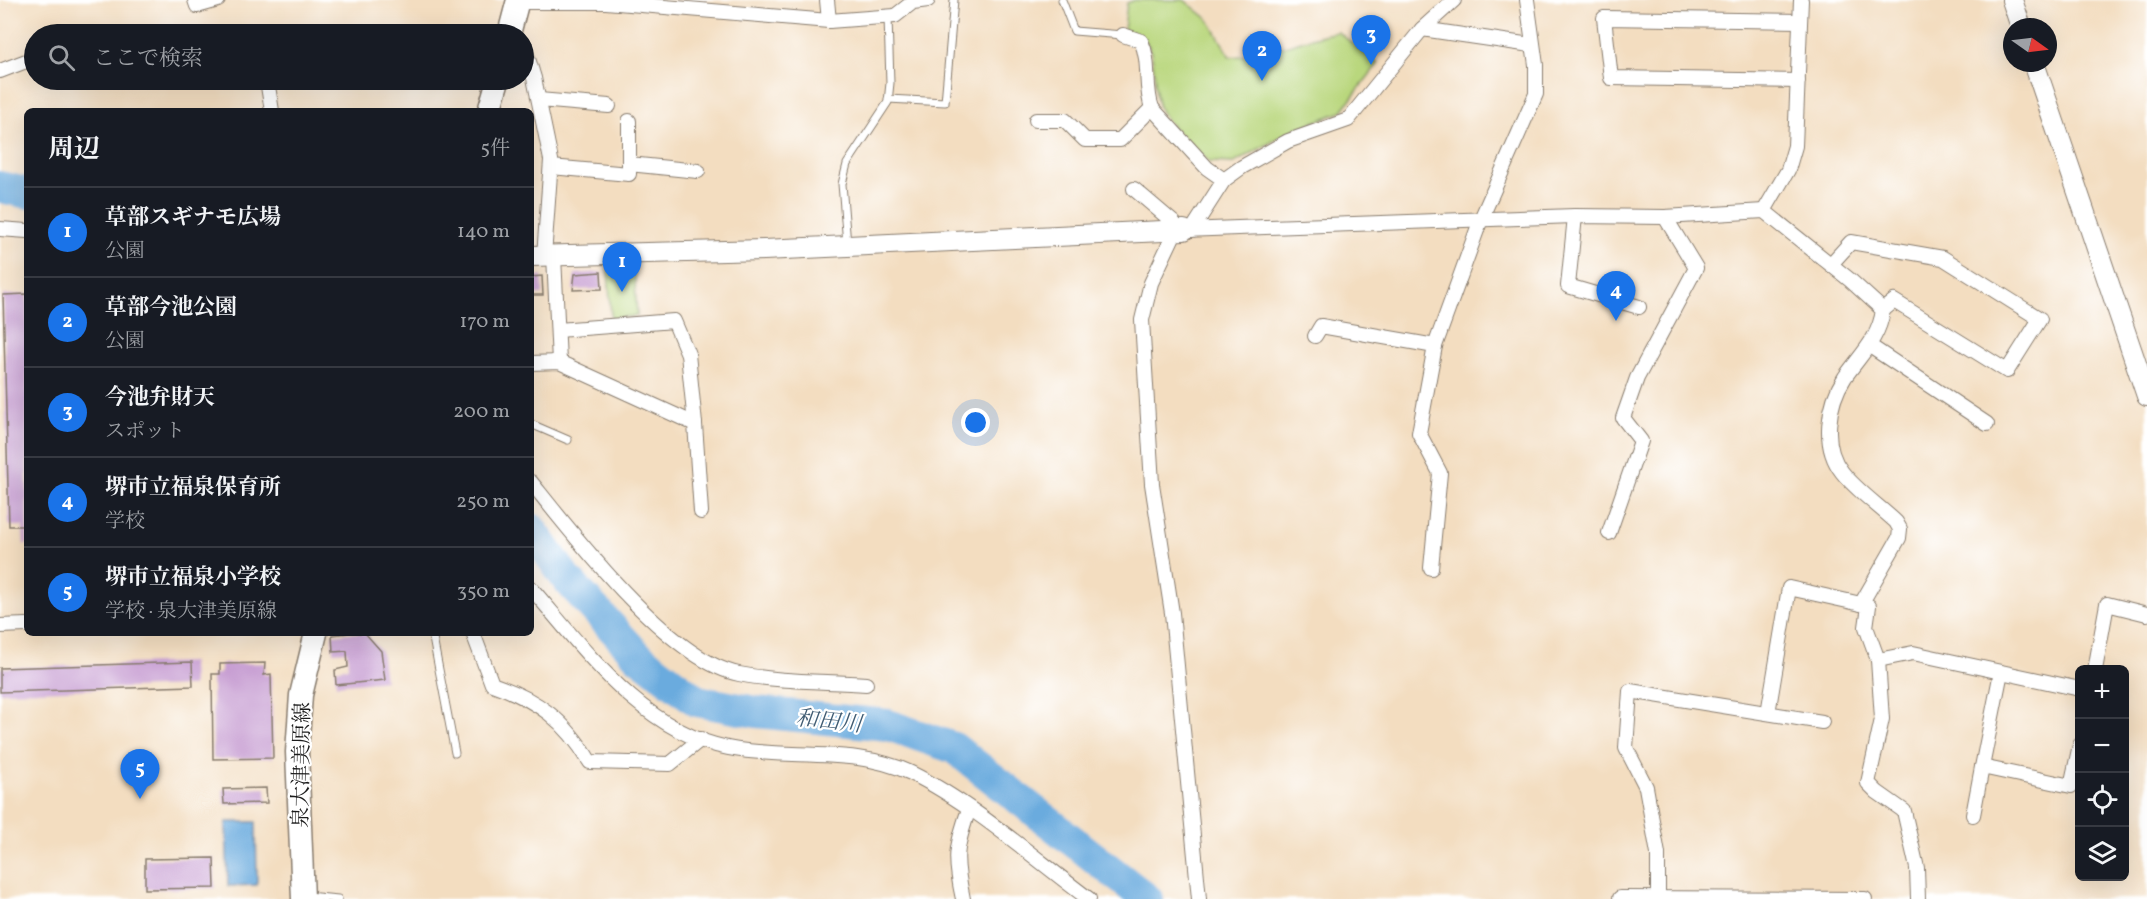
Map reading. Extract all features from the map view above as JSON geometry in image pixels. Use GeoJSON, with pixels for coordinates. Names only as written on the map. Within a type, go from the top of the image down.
{"type":"FeatureCollection","features":[{"type":"Feature","properties":{"kind":"main road"},"geometry":{"type":"LineString","coordinates":[[490,108],[495,90]]}},
{"type":"Feature","properties":{"kind":"main road","name":"泉大津美原線"},"geometry":{"type":"LineString","coordinates":[[303,897],[297,752],[301,695],[315,636]]}},
{"type":"Feature","properties":{"kind":"street"},"geometry":{"type":"LineString","coordinates":[[195,0],[197,6],[218,0]]}},
{"type":"Feature","properties":{"kind":"street"},"geometry":{"type":"LineString","coordinates":[[827,0],[829,21]]}},
{"type":"Feature","properties":{"kind":"street"},"geometry":{"type":"LineString","coordinates":[[516,17],[606,2],[644,3],[829,21],[895,16],[913,2],[928,0]]}},
{"type":"Feature","properties":{"kind":"street"},"geometry":{"type":"LineString","coordinates":[[1200,898],[1172,613],[1152,484],[1142,320],[1151,284],[1184,230],[1224,180],[1288,141],[1348,120],[1386,69],[1422,29],[1454,0]]}},
{"type":"Feature","properties":{"kind":"street"},"geometry":{"type":"LineString","coordinates":[[1431,567],[1440,473],[1419,433],[1435,346],[1481,219],[1536,94],[1536,65],[1531,45],[1527,0]]}},
{"type":"Feature","properties":{"kind":"street"},"geometry":{"type":"LineString","coordinates":[[1764,211],[1777,193],[1792,159],[1801,0]]}},
{"type":"Feature","properties":{"kind":"street"},"geometry":{"type":"LineString","coordinates":[[2012,0],[2018,18]]}},
{"type":"Feature","properties":{"kind":"street"},"geometry":{"type":"LineString","coordinates":[[1798,81],[1611,78],[1604,18],[1800,21]]}},
{"type":"Feature","properties":{"kind":"street"},"geometry":{"type":"LineString","coordinates":[[1422,29],[1531,45]]}},
{"type":"Feature","properties":{"kind":"street"},"geometry":{"type":"LineString","coordinates":[[1123,35],[1141,41],[1146,52],[1148,97],[1152,108],[1207,168],[1224,180]]}},
{"type":"Feature","properties":{"kind":"street"},"geometry":{"type":"LineString","coordinates":[[0,70],[24,62]]}},
{"type":"Feature","properties":{"kind":"street"},"geometry":{"type":"LineString","coordinates":[[2037,72],[2147,396]]}},
{"type":"Feature","properties":{"kind":"street"},"geometry":{"type":"LineString","coordinates":[[534,82],[551,167],[543,256],[558,330],[559,362]]}},
{"type":"Feature","properties":{"kind":"street"},"geometry":{"type":"LineString","coordinates":[[269,90],[272,108]]}},
{"type":"Feature","properties":{"kind":"street"},"geometry":{"type":"LineString","coordinates":[[539,100],[609,106]]}},
{"type":"Feature","properties":{"kind":"street"},"geometry":{"type":"LineString","coordinates":[[1036,120],[1065,120],[1084,140],[1120,140],[1152,108]]}},
{"type":"Feature","properties":{"kind":"street"},"geometry":{"type":"LineString","coordinates":[[551,167],[629,174],[629,122]]}},
{"type":"Feature","properties":{"kind":"street"},"geometry":{"type":"LineString","coordinates":[[629,164],[698,171]]}},
{"type":"Feature","properties":{"kind":"street"},"geometry":{"type":"LineString","coordinates":[[1134,189],[1184,230]]}},
{"type":"Feature","properties":{"kind":"street"},"geometry":{"type":"LineString","coordinates":[[543,256],[847,246],[1481,219],[1575,216],[1665,217],[1764,211],[1831,264],[1883,310]]}},
{"type":"Feature","properties":{"kind":"street"},"geometry":{"type":"LineString","coordinates":[[1575,216],[1568,286],[1639,307]]}},
{"type":"Feature","properties":{"kind":"street"},"geometry":{"type":"LineString","coordinates":[[1609,533],[1641,441],[1623,418],[1637,378],[1696,268],[1665,217]]}},
{"type":"Feature","properties":{"kind":"street"},"geometry":{"type":"LineString","coordinates":[[0,229],[24,231]]}},
{"type":"Feature","properties":{"kind":"street"},"geometry":{"type":"LineString","coordinates":[[1831,264],[1851,242],[1942,258],[2040,320],[2007,371],[1894,301],[1883,310],[1880,327],[1870,346],[1845,378],[1835,398],[1830,422],[1829,443],[1842,472],[1896,522],[1900,529],[1899,538],[1861,604]]}},
{"type":"Feature","properties":{"kind":"street"},"geometry":{"type":"LineString","coordinates":[[558,330],[674,321],[688,354],[701,512]]}},
{"type":"Feature","properties":{"kind":"street"},"geometry":{"type":"LineString","coordinates":[[1315,336],[1321,326],[1435,346]]}},
{"type":"Feature","properties":{"kind":"street"},"geometry":{"type":"LineString","coordinates":[[1870,346],[1988,424]]}},
{"type":"Feature","properties":{"kind":"street"},"geometry":{"type":"LineString","coordinates":[[534,363],[559,362],[695,424]]}},
{"type":"Feature","properties":{"kind":"street"},"geometry":{"type":"LineString","coordinates":[[534,486],[568,529],[633,600],[676,642],[708,663],[737,674],[866,684]]}},
{"type":"Feature","properties":{"kind":"street"},"geometry":{"type":"LineString","coordinates":[[1768,713],[1789,588],[1869,606],[1866,627],[1878,660],[1882,719],[1869,783],[1877,792],[1904,811],[1917,868],[1918,899]]}},
{"type":"Feature","properties":{"kind":"street"},"geometry":{"type":"LineString","coordinates":[[534,591],[590,656],[640,706],[680,731],[728,748],[825,754],[881,762],[911,773],[969,809],[1089,899]]}},
{"type":"Feature","properties":{"kind":"street"},"geometry":{"type":"LineString","coordinates":[[2096,665],[2107,604],[2147,614]]}},
{"type":"Feature","properties":{"kind":"street"},"geometry":{"type":"LineString","coordinates":[[0,626],[24,625]]}},
{"type":"Feature","properties":{"kind":"street"},"geometry":{"type":"LineString","coordinates":[[474,636],[492,684],[524,695],[543,709],[574,735],[590,762],[670,764],[701,739]]}},
{"type":"Feature","properties":{"kind":"street"},"geometry":{"type":"LineString","coordinates":[[1878,660],[1913,653],[2075,688]]}},
{"type":"Feature","properties":{"kind":"street"},"geometry":{"type":"LineString","coordinates":[[1973,815],[2001,672]]}},
{"type":"Feature","properties":{"kind":"street"},"geometry":{"type":"LineString","coordinates":[[1658,899],[1658,854],[1646,787],[1626,748],[1630,691],[1822,722]]}},
{"type":"Feature","properties":{"kind":"street"},"geometry":{"type":"LineString","coordinates":[[1982,767],[2071,786],[2075,766]]}},
{"type":"Feature","properties":{"kind":"street"},"geometry":{"type":"LineString","coordinates":[[963,899],[956,865],[956,845],[969,809]]}},
{"type":"Feature","properties":{"kind":"street"},"geometry":{"type":"LineString","coordinates":[[1620,898],[1865,899]]}},
{"type":"Feature","properties":{"kind":"lane"},"geometry":{"type":"LineString","coordinates":[[888,99],[945,102],[954,0]]}},
{"type":"Feature","properties":{"kind":"lane"},"geometry":{"type":"LineString","coordinates":[[1062,0],[1074,31],[1123,35]]}},
{"type":"Feature","properties":{"kind":"lane"},"geometry":{"type":"LineString","coordinates":[[847,246],[842,184],[848,164],[888,99],[888,17]]}},
{"type":"Feature","properties":{"kind":"lane"},"geometry":{"type":"LineString","coordinates":[[534,425],[568,440]]}},
{"type":"Feature","properties":{"kind":"lane"},"geometry":{"type":"LineString","coordinates":[[433,636],[455,753]]}},
{"type":"Feature","properties":{"kind":"lane"},"geometry":{"type":"LineString","coordinates":[[303,897],[338,899]]}},
{"type":"Feature","properties":{"kind":"green space"},"geometry":{"type":"Polygon","coordinates":[[[1135,0],[1184,0],[1209,20],[1230,57],[1258,54],[1338,32],[1378,64],[1341,112],[1295,129],[1234,163],[1209,162],[1161,112],[1157,102],[1151,52],[1146,41],[1137,34],[1124,30],[1127,3],[1135,0]]]}},
{"type":"Feature","properties":{"kind":"green space"},"geometry":{"type":"Polygon","coordinates":[[[634,266],[637,316],[611,318],[608,268],[634,266]]]}},
{"type":"Feature","properties":{"kind":"water"},"geometry":{"type":"Polygon","coordinates":[[[226,822],[256,822],[257,885],[228,886],[226,822]]]}},
{"type":"Feature","properties":{"kind":"building"},"geometry":{"type":"Polygon","coordinates":[[[601,272],[602,289],[573,290],[575,274],[601,272]]]}},
{"type":"Feature","properties":{"kind":"building"},"geometry":{"type":"Polygon","coordinates":[[[542,276],[543,295],[534,295],[534,277],[542,276]]]}},
{"type":"Feature","properties":{"kind":"building"},"geometry":{"type":"Polygon","coordinates":[[[24,294],[24,545],[23,526],[9,526],[3,295],[24,294]]]}},
{"type":"Feature","properties":{"kind":"building"},"geometry":{"type":"Polygon","coordinates":[[[332,636],[368,636],[381,651],[385,680],[336,685],[335,670],[348,667],[347,651],[333,652],[332,636]]]}},
{"type":"Feature","properties":{"kind":"building"},"geometry":{"type":"Polygon","coordinates":[[[192,662],[193,686],[0,692],[0,668],[192,662]]]}},
{"type":"Feature","properties":{"kind":"building"},"geometry":{"type":"Polygon","coordinates":[[[265,663],[264,675],[271,674],[273,758],[213,759],[212,674],[220,674],[220,664],[265,663]]]}},
{"type":"Feature","properties":{"kind":"building"},"geometry":{"type":"Polygon","coordinates":[[[266,788],[267,803],[224,804],[223,789],[266,788]]]}},
{"type":"Feature","properties":{"kind":"building"},"geometry":{"type":"Polygon","coordinates":[[[214,858],[215,888],[145,889],[145,859],[214,858]]]}},
{"type":"Feature","properties":{"kind":"waterway","name":"和田川"},"geometry":{"type":"LineString","coordinates":[[0,187],[24,192]]}},
{"type":"Feature","properties":{"kind":"waterway","name":"和田川"},"geometry":{"type":"LineString","coordinates":[[534,533],[566,578],[638,656],[697,701],[756,712],[888,725],[954,748],[1147,899]]}},
{"type":"Feature","properties":{"kind":"place","name":"今池弁財天"},"geometry":{"type":"Point","coordinates":[1371,65]}},
{"type":"Feature","properties":{"kind":"place","name":"草部今池公園"},"geometry":{"type":"Point","coordinates":[1262,81]}},
{"type":"Feature","properties":{"kind":"place","name":"草部スギナモ広場"},"geometry":{"type":"Point","coordinates":[622,292]}},
{"type":"Feature","properties":{"kind":"place","name":"堺市立福泉保育所"},"geometry":{"type":"Point","coordinates":[1616,321]}},
{"type":"Feature","properties":{"kind":"place","name":"堺市立福泉小学校"},"geometry":{"type":"Point","coordinates":[140,799]}}]}
